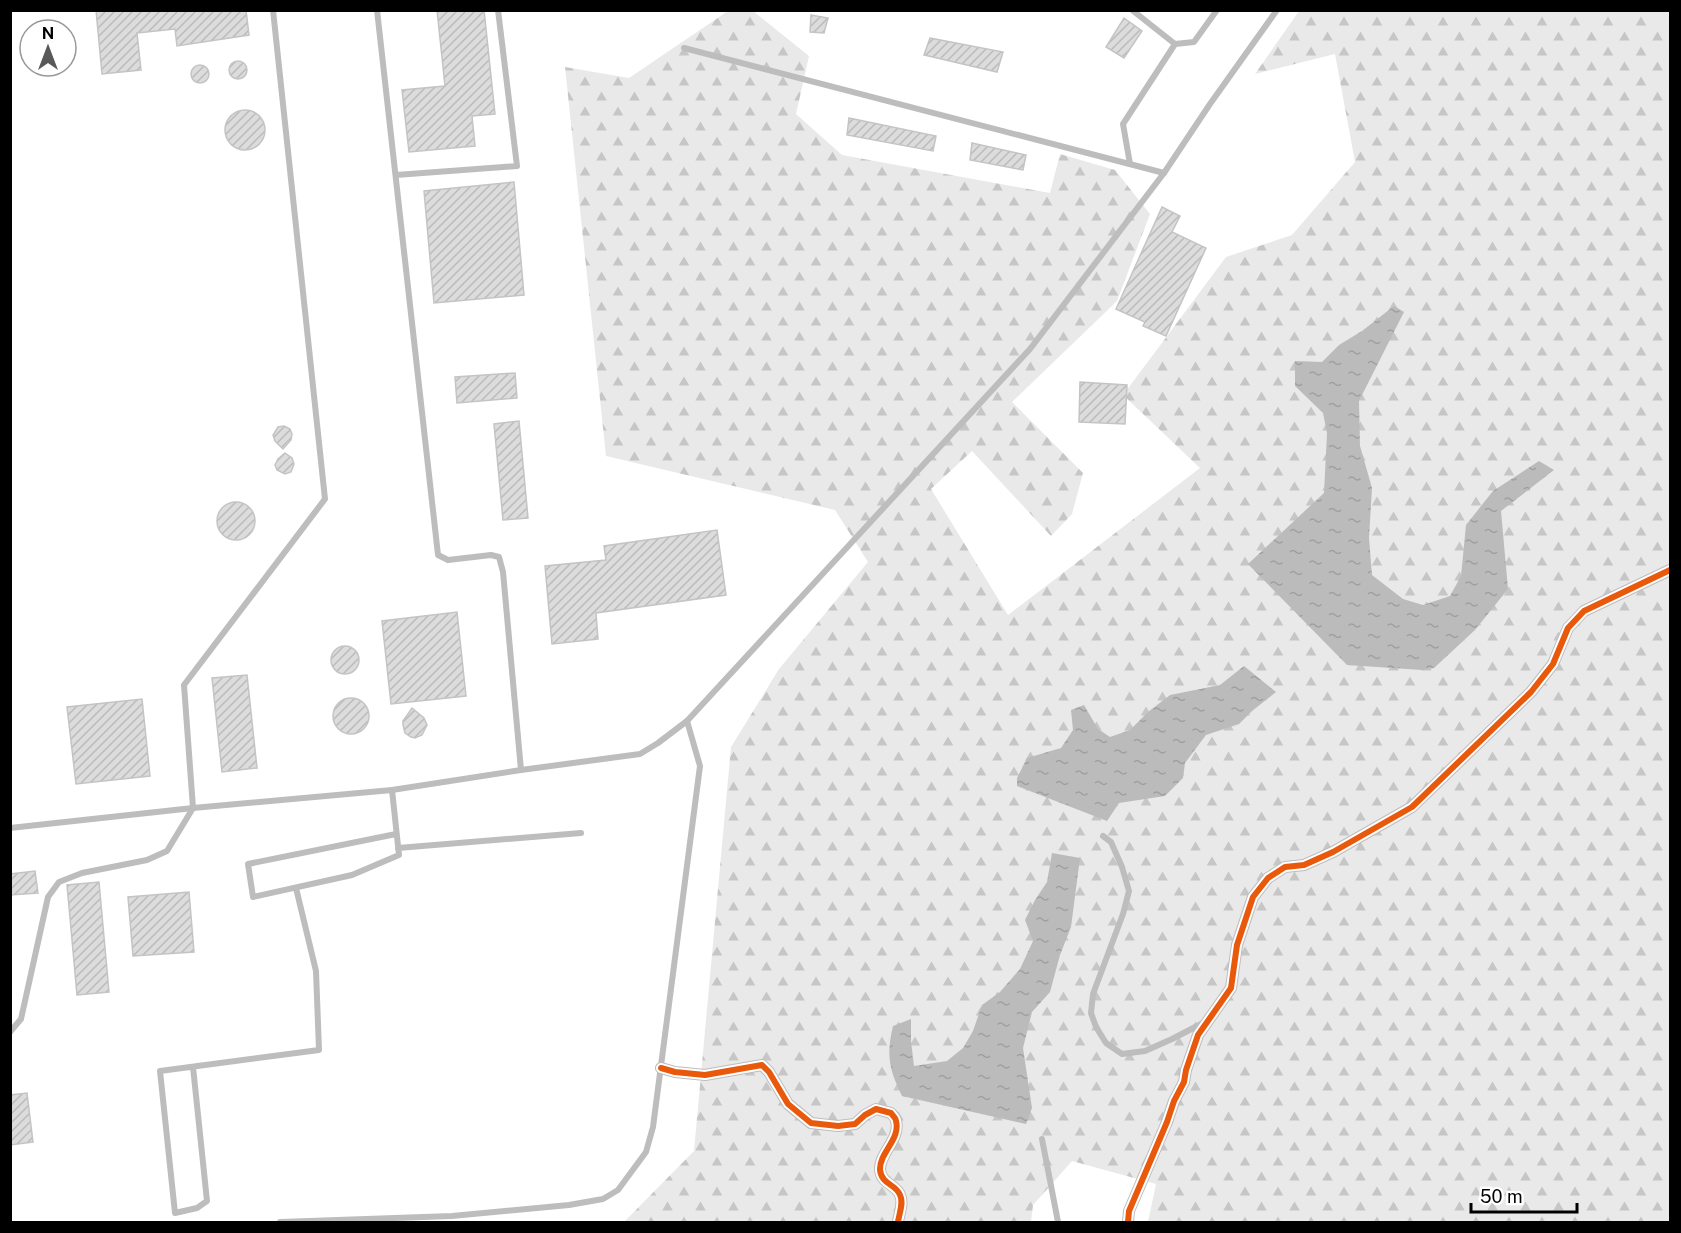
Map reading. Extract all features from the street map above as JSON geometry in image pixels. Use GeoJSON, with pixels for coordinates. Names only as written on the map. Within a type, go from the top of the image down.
{"type":"FeatureCollection","features":[{"type":"Feature","properties":{"kind":"street"},"geometry":{"type":"LineString","coordinates":[[1128,1222],[1130,1211],[1174,1101],[1184,1082],[1198,1035],[1231,988],[1237,945],[1253,897],[1268,878],[1285,867],[1304,865],[1333,852],[1412,807],[1531,692],[1553,664],[1568,628],[1584,611],[1671,570]]}},
{"type":"Feature","properties":{"kind":"street"},"geometry":{"type":"LineString","coordinates":[[661,1068],[705,1075],[762,1065],[769,1072],[788,1104],[811,1123],[838,1126],[855,1124],[865,1114],[876,1109],[891,1113],[897,1122],[895,1137],[880,1168],[886,1182],[901,1195],[902,1204],[897,1222]]}},
{"type":"Feature","properties":{"kind":"lane"},"geometry":{"type":"LineString","coordinates":[[10,1032],[21,1019],[48,897],[59,882],[82,873],[147,861],[167,851],[193,808],[184,685],[325,499],[273,10]]}},
{"type":"Feature","properties":{"kind":"lane"},"geometry":{"type":"LineString","coordinates":[[377,10],[438,555],[448,560],[491,555],[499,557],[503,573],[521,770]]}},
{"type":"Feature","properties":{"kind":"lane"},"geometry":{"type":"LineString","coordinates":[[396,175],[517,166],[498,10]]}},
{"type":"Feature","properties":{"kind":"lane"},"geometry":{"type":"LineString","coordinates":[[1132,10],[1175,44],[1194,42],[1217,10]]}},
{"type":"Feature","properties":{"kind":"lane"},"geometry":{"type":"LineString","coordinates":[[10,828],[392,790],[640,754],[658,743],[687,721],[1030,349],[1164,173],[1277,10]]}},
{"type":"Feature","properties":{"kind":"lane"},"geometry":{"type":"LineString","coordinates":[[1130,164],[1123,124],[1175,44]]}},
{"type":"Feature","properties":{"kind":"lane"},"geometry":{"type":"LineString","coordinates":[[684,48],[1164,173]]}},
{"type":"Feature","properties":{"kind":"lane"},"geometry":{"type":"LineString","coordinates":[[280,1222],[452,1216],[569,1205],[603,1199],[618,1190],[646,1152],[653,1127],[700,766],[687,721]]}},
{"type":"Feature","properties":{"kind":"lane"},"geometry":{"type":"LineString","coordinates":[[392,790],[399,855],[352,875],[253,897],[248,864],[396,834]]}},
{"type":"Feature","properties":{"kind":"lane"},"geometry":{"type":"LineString","coordinates":[[398,848],[581,833]]}},
{"type":"Feature","properties":{"kind":"lane"},"geometry":{"type":"LineString","coordinates":[[1103,836],[1112,842],[1129,891],[1123,914],[1093,994],[1091,1012],[1096,1027],[1106,1042],[1122,1054],[1145,1051],[1172,1040],[1209,1020]]}},
{"type":"Feature","properties":{"kind":"lane"},"geometry":{"type":"LineString","coordinates":[[194,1067],[207,1201],[197,1209],[175,1213],[160,1071],[320,1050],[316,971],[296,888]]}},
{"type":"Feature","properties":{"kind":"lane"},"geometry":{"type":"LineString","coordinates":[[1042,1139],[1058,1222]]}},
{"type":"Feature","properties":{"kind":"green space"},"geometry":{"type":"Polygon","coordinates":[[[728,11],[753,11],[809,56],[796,114],[842,155],[1050,193],[1060,154],[1115,170],[1150,214],[1117,301],[1012,402],[1083,473],[1072,514],[1051,536],[972,451],[931,489],[1008,615],[1200,468],[1123,395],[1226,257],[1292,235],[1355,162],[1335,54],[1255,74],[1299,11],[1670,11],[1670,1222],[1148,1222],[1156,1184],[1072,1161],[1033,1205],[1031,1222],[624,1222],[694,1151],[731,747],[779,669],[868,562],[835,510],[606,456],[565,67],[629,78],[728,11]]]}},
{"type":"Feature","properties":{"kind":"water"},"geometry":{"type":"Polygon","coordinates":[[[1394,306],[1404,312],[1359,401],[1360,446],[1372,488],[1369,538],[1372,575],[1403,599],[1423,605],[1450,596],[1461,576],[1466,525],[1493,491],[1539,461],[1554,470],[1501,511],[1508,589],[1475,630],[1434,668],[1422,670],[1347,665],[1248,564],[1324,493],[1327,433],[1323,413],[1295,386],[1295,361],[1322,362],[1339,345],[1362,331],[1394,306]]]}},
{"type":"Feature","properties":{"kind":"water"},"geometry":{"type":"Polygon","coordinates":[[[1244,666],[1276,692],[1239,724],[1206,735],[1185,763],[1183,778],[1165,796],[1119,803],[1107,821],[1017,786],[1017,778],[1027,758],[1061,748],[1073,730],[1071,710],[1084,705],[1098,729],[1110,737],[1130,730],[1170,695],[1220,685],[1244,666]]]}},
{"type":"Feature","properties":{"kind":"water"},"geometry":{"type":"Polygon","coordinates":[[[1052,853],[1080,858],[1071,927],[1060,955],[1050,992],[1032,1012],[1023,1048],[1032,1108],[1026,1124],[902,1096],[890,1062],[893,1026],[911,1019],[914,1066],[947,1061],[963,1048],[973,1031],[982,1005],[1000,992],[1020,969],[1033,941],[1025,920],[1047,882],[1052,853]]]}},
{"type":"Feature","properties":{"kind":"building"},"geometry":{"type":"Polygon","coordinates":[[[96,10],[246,10],[249,35],[177,46],[175,29],[137,33],[141,70],[102,74],[96,10]]]}},
{"type":"Feature","properties":{"kind":"building"},"geometry":{"type":"Polygon","coordinates":[[[437,10],[484,10],[495,114],[472,116],[475,146],[409,152],[402,90],[445,86],[437,10]]]}},
{"type":"Feature","properties":{"kind":"building"},"geometry":{"type":"Polygon","coordinates":[[[811,15],[828,18],[824,33],[810,32],[811,15]]]}},
{"type":"Feature","properties":{"kind":"building"},"geometry":{"type":"Polygon","coordinates":[[[1124,18],[1142,31],[1124,58],[1106,47],[1124,18]]]}},
{"type":"Feature","properties":{"kind":"building"},"geometry":{"type":"Polygon","coordinates":[[[930,38],[1003,52],[997,72],[924,55],[930,38]]]}},
{"type":"Feature","properties":{"kind":"building"},"geometry":{"type":"Polygon","coordinates":[[[234,61],[242,61],[247,66],[245,77],[234,79],[229,74],[229,66],[234,61]]]}},
{"type":"Feature","properties":{"kind":"building"},"geometry":{"type":"Polygon","coordinates":[[[196,65],[204,65],[209,70],[207,81],[196,83],[191,78],[191,70],[196,65]]]}},
{"type":"Feature","properties":{"kind":"building"},"geometry":{"type":"Polygon","coordinates":[[[245,110],[253,111],[259,116],[264,122],[264,138],[259,144],[253,149],[245,150],[237,149],[231,144],[226,138],[225,130],[226,122],[231,116],[237,111],[245,110]]]}},
{"type":"Feature","properties":{"kind":"building"},"geometry":{"type":"Polygon","coordinates":[[[849,118],[936,136],[933,151],[847,135],[849,118]]]}},
{"type":"Feature","properties":{"kind":"building"},"geometry":{"type":"Polygon","coordinates":[[[972,143],[1026,155],[1023,170],[970,160],[972,143]]]}},
{"type":"Feature","properties":{"kind":"building"},"geometry":{"type":"Polygon","coordinates":[[[514,182],[524,295],[434,303],[424,191],[514,182]]]}},
{"type":"Feature","properties":{"kind":"building"},"geometry":{"type":"Polygon","coordinates":[[[1162,207],[1180,216],[1172,232],[1206,248],[1166,336],[1143,326],[1145,322],[1116,309],[1162,207]]]}},
{"type":"Feature","properties":{"kind":"building"},"geometry":{"type":"Polygon","coordinates":[[[515,373],[517,398],[457,403],[455,377],[515,373]]]}},
{"type":"Feature","properties":{"kind":"building"},"geometry":{"type":"Polygon","coordinates":[[[1080,382],[1127,385],[1125,424],[1079,422],[1080,382]]]}},
{"type":"Feature","properties":{"kind":"building"},"geometry":{"type":"Polygon","coordinates":[[[519,421],[528,518],[503,520],[494,424],[519,421]]]}},
{"type":"Feature","properties":{"kind":"building"},"geometry":{"type":"Polygon","coordinates":[[[284,426],[290,429],[292,434],[291,440],[283,449],[275,441],[273,435],[278,427],[284,426]]]}},
{"type":"Feature","properties":{"kind":"building"},"geometry":{"type":"Polygon","coordinates":[[[285,453],[292,458],[294,464],[291,472],[285,474],[277,470],[275,465],[285,453]]]}},
{"type":"Feature","properties":{"kind":"building"},"geometry":{"type":"Polygon","coordinates":[[[236,502],[249,508],[255,521],[249,534],[236,540],[223,534],[217,521],[223,508],[236,502]]]}},
{"type":"Feature","properties":{"kind":"building"},"geometry":{"type":"Polygon","coordinates":[[[717,530],[726,595],[596,613],[598,639],[552,644],[545,566],[606,560],[604,546],[717,530]]]}},
{"type":"Feature","properties":{"kind":"building"},"geometry":{"type":"Polygon","coordinates":[[[457,612],[466,696],[391,704],[382,621],[457,612]]]}},
{"type":"Feature","properties":{"kind":"building"},"geometry":{"type":"Polygon","coordinates":[[[345,646],[355,650],[359,660],[355,670],[345,674],[335,670],[331,660],[335,650],[345,646]]]}},
{"type":"Feature","properties":{"kind":"building"},"geometry":{"type":"Polygon","coordinates":[[[247,675],[257,768],[222,772],[212,678],[247,675]]]}},
{"type":"Feature","properties":{"kind":"building"},"geometry":{"type":"Polygon","coordinates":[[[351,698],[364,703],[369,716],[364,729],[351,734],[338,729],[333,716],[338,703],[351,698]]]}},
{"type":"Feature","properties":{"kind":"building"},"geometry":{"type":"Polygon","coordinates":[[[142,699],[150,776],[76,784],[67,707],[142,699]]]}},
{"type":"Feature","properties":{"kind":"building"},"geometry":{"type":"Polygon","coordinates":[[[412,708],[424,718],[427,725],[422,735],[415,738],[405,733],[403,725],[403,721],[412,708]]]}},
{"type":"Feature","properties":{"kind":"building"},"geometry":{"type":"Polygon","coordinates":[[[35,871],[38,893],[10,895],[10,874],[35,871]]]}},
{"type":"Feature","properties":{"kind":"building"},"geometry":{"type":"Polygon","coordinates":[[[99,882],[109,992],[77,995],[67,885],[99,882]]]}},
{"type":"Feature","properties":{"kind":"building"},"geometry":{"type":"Polygon","coordinates":[[[189,892],[194,952],[133,956],[128,897],[189,892]]]}},
{"type":"Feature","properties":{"kind":"building"},"geometry":{"type":"Polygon","coordinates":[[[27,1093],[33,1142],[10,1145],[10,1095],[27,1093]]]}},
{"type":"Feature","properties":{"kind":"cycle path"},"geometry":{"type":"LineString","coordinates":[[1128,1222],[1129,1211],[1184,1082],[1198,1035],[1231,988],[1237,945],[1253,897],[1268,878],[1285,867],[1304,865],[1333,852],[1412,807],[1531,692],[1553,664],[1568,628],[1584,611],[1670,570]]}},
{"type":"Feature","properties":{"kind":"cycle path"},"geometry":{"type":"LineString","coordinates":[[661,1068],[705,1075],[762,1065],[769,1072],[788,1104],[811,1123],[838,1126],[855,1124],[876,1109],[891,1113],[896,1119],[897,1128],[880,1170],[883,1179],[898,1191],[901,1198],[898,1222]]}}]}
